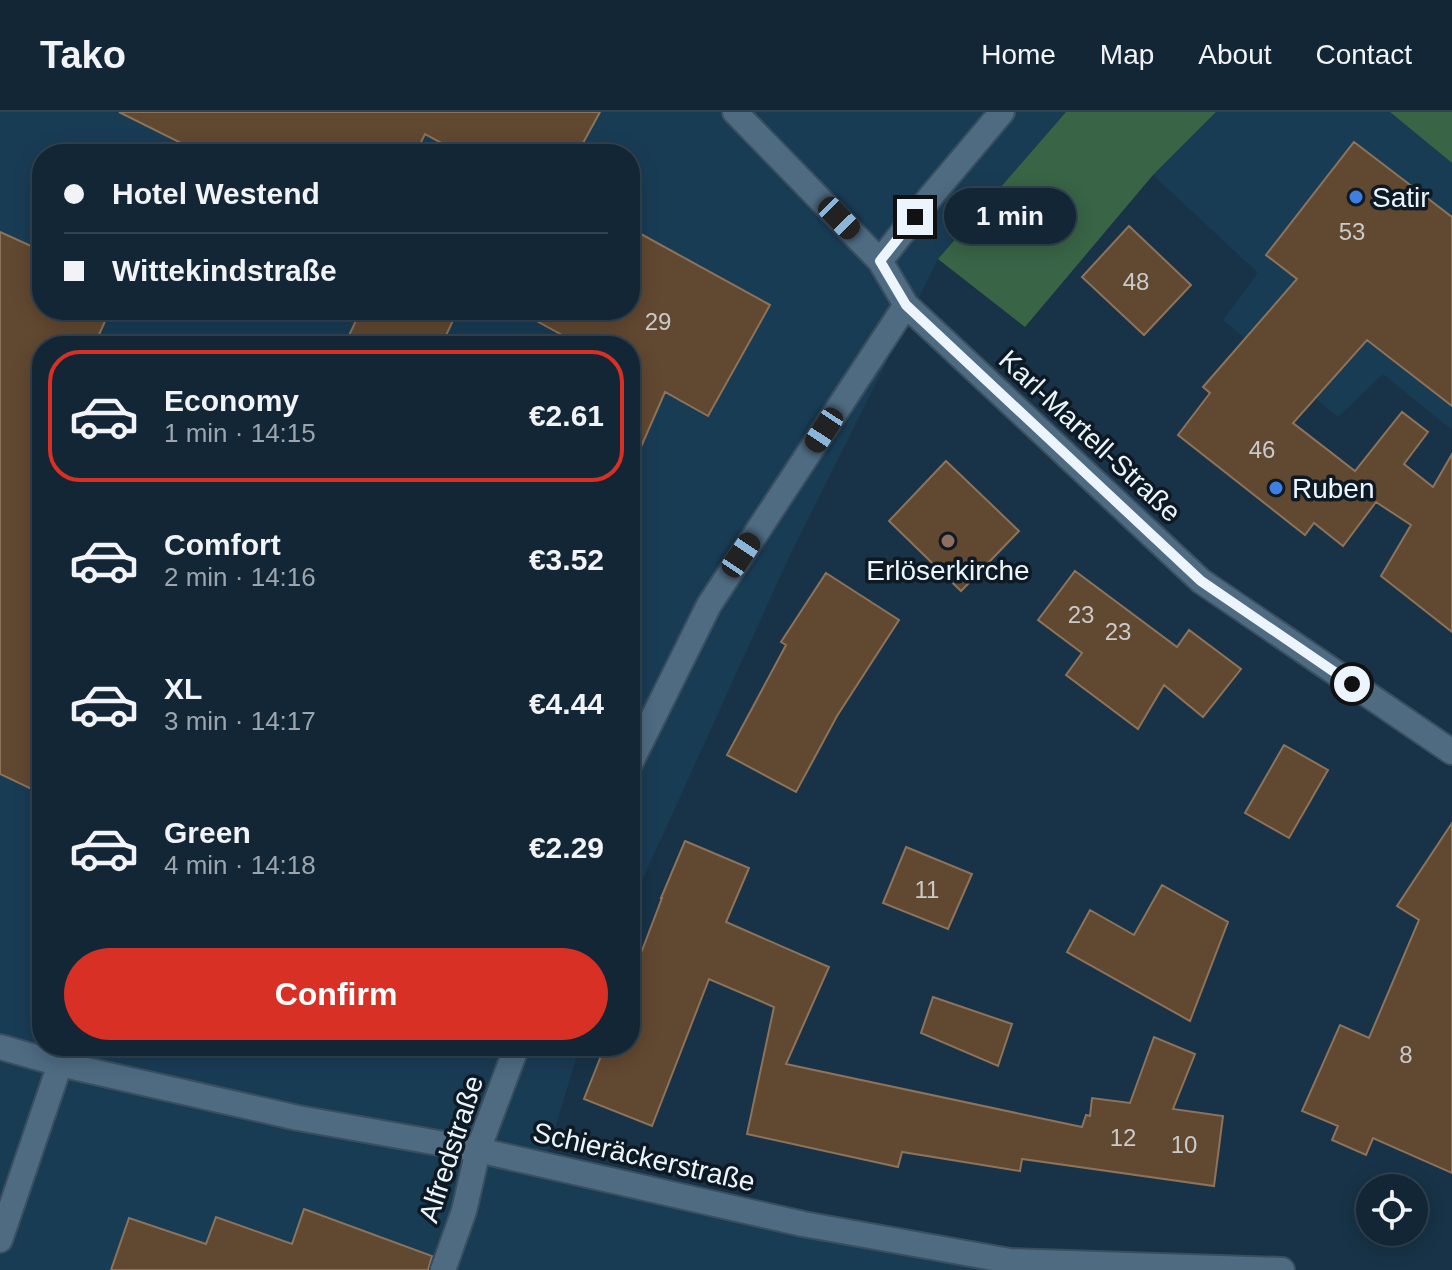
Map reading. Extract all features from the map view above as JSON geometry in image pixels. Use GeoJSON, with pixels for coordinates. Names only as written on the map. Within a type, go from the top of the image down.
{"type":"FeatureCollection","features":[{"type":"Feature","properties":{"kind":"street","name":"Karl-Martell-Straße"},"geometry":{"type":"LineString","coordinates":[[735,112],[880,261],[906,305],[1201,581],[1452,752]]}},
{"type":"Feature","properties":{"kind":"street"},"geometry":{"type":"LineString","coordinates":[[880,261],[1002,112]]}},
{"type":"Feature","properties":{"kind":"street"},"geometry":{"type":"LineString","coordinates":[[640,744],[709,605],[906,305]]}},
{"type":"Feature","properties":{"kind":"street","name":"Schieräckerstraße"},"geometry":{"type":"LineString","coordinates":[[0,1047],[60,1064],[298,1118],[478,1150],[803,1224],[1010,1261],[1282,1270]]}},
{"type":"Feature","properties":{"kind":"street","name":"Alfredstraße"},"geometry":{"type":"LineString","coordinates":[[443,1270],[464,1211],[478,1150],[513,1056]]}},
{"type":"Feature","properties":{"kind":"street"},"geometry":{"type":"LineString","coordinates":[[0,1240],[60,1064]]}},
{"type":"Feature","properties":{"kind":"shaded area"},"geometry":{"type":"Polygon","coordinates":[[[0,112],[1066,112],[938,259],[791,553],[640,885],[640,336],[32,336],[32,1056],[577,1056],[542,1170],[1016,1270],[0,1270],[0,112]]]}},
{"type":"Feature","properties":{"kind":"shaded area"},"geometry":{"type":"Polygon","coordinates":[[[1216,112],[1390,112],[1452,163],[1452,430],[1383,374],[1338,417],[1223,320],[1258,273],[1153,175],[1216,112]]]}},
{"type":"Feature","properties":{"kind":"green space"},"geometry":{"type":"Polygon","coordinates":[[[1066,112],[1216,112],[1153,175],[1025,327],[938,259],[1066,112]]]}},
{"type":"Feature","properties":{"kind":"green space"},"geometry":{"type":"Polygon","coordinates":[[[1390,112],[1452,112],[1452,163],[1390,112]]]}},
{"type":"Feature","properties":{"kind":"building"},"geometry":{"type":"Polygon","coordinates":[[[119,112],[600,112],[582,144],[444,144],[425,134],[420,144],[183,144],[119,112]]]}},
{"type":"Feature","properties":{"kind":"building"},"geometry":{"type":"Polygon","coordinates":[[[1354,142],[1452,217],[1452,406],[1367,340],[1293,423],[1355,471],[1402,412],[1428,432],[1404,464],[1433,487],[1452,454],[1452,632],[1381,576],[1411,525],[1376,502],[1343,546],[1314,523],[1305,535],[1178,435],[1210,393],[1203,387],[1297,279],[1266,255],[1354,142]]]}},
{"type":"Feature","properties":{"kind":"building"},"geometry":{"type":"Polygon","coordinates":[[[1129,226],[1191,285],[1144,335],[1082,277],[1129,226]]]}},
{"type":"Feature","properties":{"kind":"building"},"geometry":{"type":"Polygon","coordinates":[[[0,232],[32,246],[32,320],[106,320],[98,336],[32,336],[32,789],[0,774],[0,232]]]}},
{"type":"Feature","properties":{"kind":"building"},"geometry":{"type":"Polygon","coordinates":[[[640,234],[770,305],[708,416],[665,392],[640,449],[640,336],[564,336],[535,320],[640,320],[640,234]]]}},
{"type":"Feature","properties":{"kind":"building"},"geometry":{"type":"Polygon","coordinates":[[[356,320],[453,320],[446,336],[349,336],[356,320]]]}},
{"type":"Feature","properties":{"kind":"building"},"geometry":{"type":"Polygon","coordinates":[[[946,461],[1019,531],[961,591],[889,521],[946,461]]]}},
{"type":"Feature","properties":{"kind":"building"},"geometry":{"type":"Polygon","coordinates":[[[1075,571],[1177,647],[1189,630],[1241,669],[1203,717],[1164,685],[1138,729],[1066,675],[1082,653],[1038,620],[1075,571]]]}},
{"type":"Feature","properties":{"kind":"building"},"geometry":{"type":"Polygon","coordinates":[[[826,573],[899,620],[837,716],[796,792],[727,755],[786,645],[781,642],[826,573]]]}},
{"type":"Feature","properties":{"kind":"building"},"geometry":{"type":"Polygon","coordinates":[[[1284,745],[1328,770],[1289,838],[1245,813],[1284,745]]]}},
{"type":"Feature","properties":{"kind":"building"},"geometry":{"type":"Polygon","coordinates":[[[1452,823],[1452,1173],[1373,1138],[1366,1155],[1332,1140],[1338,1126],[1302,1111],[1340,1025],[1369,1038],[1419,920],[1397,906],[1452,823]]]}},
{"type":"Feature","properties":{"kind":"building"},"geometry":{"type":"Polygon","coordinates":[[[685,841],[749,868],[726,922],[829,967],[786,1064],[1082,1127],[1086,1115],[1090,1116],[1092,1098],[1130,1103],[1154,1037],[1195,1054],[1173,1109],[1223,1116],[1214,1186],[1022,1159],[1020,1171],[902,1152],[898,1167],[747,1134],[774,1007],[709,979],[652,1126],[584,1099],[601,1056],[640,1056],[640,956],[685,841]]]}},
{"type":"Feature","properties":{"kind":"building"},"geometry":{"type":"Polygon","coordinates":[[[906,847],[972,874],[948,929],[883,903],[906,847]]]}},
{"type":"Feature","properties":{"kind":"building"},"geometry":{"type":"Polygon","coordinates":[[[1162,885],[1228,922],[1190,1021],[1067,952],[1090,910],[1134,935],[1162,885]]]}},
{"type":"Feature","properties":{"kind":"building"},"geometry":{"type":"Polygon","coordinates":[[[933,997],[1012,1024],[998,1066],[921,1033],[933,997]]]}},
{"type":"Feature","properties":{"kind":"building"},"geometry":{"type":"Polygon","coordinates":[[[304,1209],[432,1256],[428,1270],[111,1270],[129,1218],[206,1244],[216,1217],[292,1244],[304,1209]]]}},
{"type":"Feature","properties":{"kind":"place","name":"Satir"},"geometry":{"type":"Point","coordinates":[1356,197]}},
{"type":"Feature","properties":{"kind":"place","name":"Ruben"},"geometry":{"type":"Point","coordinates":[1276,488]}},
{"type":"Feature","properties":{"kind":"place","name":"Erlöserkirche"},"geometry":{"type":"Point","coordinates":[948,541]}},
{"type":"Feature","properties":{"kind":"route"},"geometry":{"type":"LineString","coordinates":[[915,217],[880,261],[906,305],[1201,581],[1352,684]]}}]}
